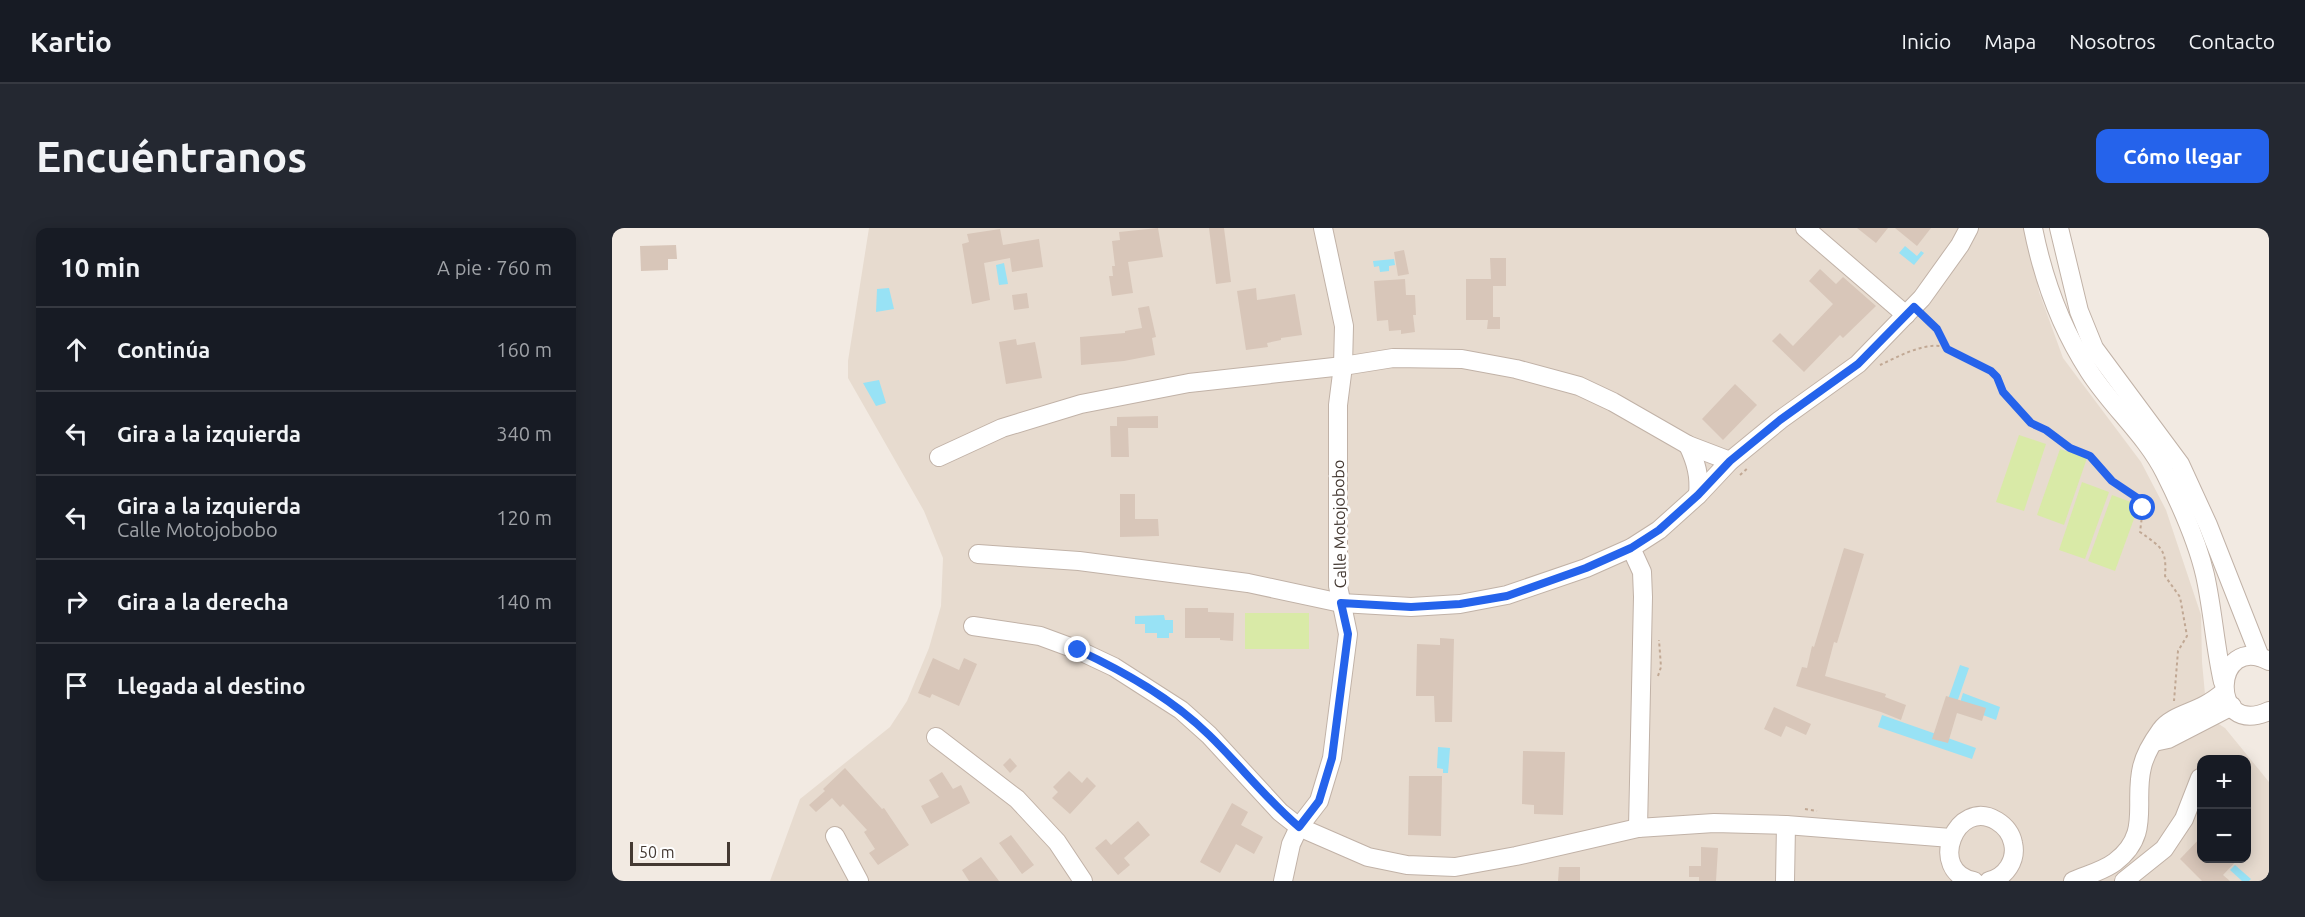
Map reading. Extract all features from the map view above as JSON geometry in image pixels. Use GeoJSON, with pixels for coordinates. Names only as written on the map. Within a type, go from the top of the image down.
{"type":"FeatureCollection","features":[{"type":"Feature","properties":{"kind":"street","name":"Calle Motojobobo"},"geometry":{"type":"LineString","coordinates":[[1283,881],[1291,844],[1299,827],[1319,801],[1332,758],[1348,634],[1338,586],[1338,405],[1343,366],[1344,326],[1323,228]]}},
{"type":"Feature","properties":{"kind":"street"},"geometry":{"type":"LineString","coordinates":[[1805,228],[1910,311]]}},
{"type":"Feature","properties":{"kind":"street"},"geometry":{"type":"LineString","coordinates":[[978,554],[1078,561],[1248,583],[1341,603],[1411,607],[1460,604],[1507,596],[1586,568],[1631,548],[1659,530],[1698,495],[1733,469],[1780,420],[1858,364],[1910,311],[1960,245],[1969,228]]}},
{"type":"Feature","properties":{"kind":"street"},"geometry":{"type":"LineString","coordinates":[[2033,228],[2052,296],[2068,335],[2089,372],[2150,448],[2165,473],[2195,541],[2205,575],[2213,636],[2226,694],[2246,715],[2254,716],[2269,711]]}},
{"type":"Feature","properties":{"kind":"street"},"geometry":{"type":"LineString","coordinates":[[2059,228],[2079,311],[2094,348],[2180,464],[2265,659],[2240,659],[2226,673],[2226,694]]}},
{"type":"Feature","properties":{"kind":"street"},"geometry":{"type":"LineString","coordinates":[[939,457],[1002,428],[1082,404],[1189,383],[1343,366],[1393,358],[1462,359],[1516,369],[1578,386],[1613,402],[1733,469]]}},
{"type":"Feature","properties":{"kind":"street"},"geometry":{"type":"LineString","coordinates":[[1688,445],[1698,471],[1698,495]]}},
{"type":"Feature","properties":{"kind":"street"},"geometry":{"type":"LineString","coordinates":[[1631,548],[1642,572],[1643,597],[1638,828]]}},
{"type":"Feature","properties":{"kind":"street"},"geometry":{"type":"LineString","coordinates":[[974,626],[1040,636],[1087,654],[1143,684],[1181,710],[1209,735],[1274,805],[1299,827],[1368,857],[1407,865],[1455,867],[1516,856],[1638,828],[1714,823],[1786,825],[1951,838]]}},
{"type":"Feature","properties":{"kind":"street"},"geometry":{"type":"LineString","coordinates":[[2073,881],[2116,861],[2129,848],[2137,834],[2141,802],[2141,769],[2146,753],[2166,725],[2226,694]]}},
{"type":"Feature","properties":{"kind":"street"},"geometry":{"type":"LineString","coordinates":[[2154,742],[2168,739],[2226,694]]}},
{"type":"Feature","properties":{"kind":"street"},"geometry":{"type":"LineString","coordinates":[[936,737],[1017,799],[1057,842],[1083,881]]}},
{"type":"Feature","properties":{"kind":"street"},"geometry":{"type":"LineString","coordinates":[[2116,861],[2126,880],[2164,849],[2184,819],[2197,786]]}},
{"type":"Feature","properties":{"kind":"street"},"geometry":{"type":"LineString","coordinates":[[1974,881],[1959,873],[1951,863],[1948,850],[1951,838],[1958,827],[1968,820],[1981,817],[1993,819],[2004,826],[2012,837],[2014,849],[2012,862],[1998,879]]}},
{"type":"Feature","properties":{"kind":"street"},"geometry":{"type":"LineString","coordinates":[[1785,881],[1786,825]]}},
{"type":"Feature","properties":{"kind":"street"},"geometry":{"type":"LineString","coordinates":[[835,836],[858,881]]}},
{"type":"Feature","properties":{"kind":"path"},"geometry":{"type":"LineString","coordinates":[[1910,311],[1937,329],[1947,349]]}},
{"type":"Feature","properties":{"kind":"path"},"geometry":{"type":"LineString","coordinates":[[1874,367],[1925,347],[1940,346],[1991,371],[1997,377],[2003,392],[2031,423],[2046,430],[2070,448],[2090,456],[2112,481],[2143,504],[2140,532],[2164,552],[2167,562],[2165,576],[2178,592],[2183,609],[2187,636],[2178,651],[2173,699],[2181,717]]}},
{"type":"Feature","properties":{"kind":"path"},"geometry":{"type":"LineString","coordinates":[[1733,469],[1745,472],[1750,465]]}},
{"type":"Feature","properties":{"kind":"path"},"geometry":{"type":"LineString","coordinates":[[1657,679],[1661,667],[1658,631]]}},
{"type":"Feature","properties":{"kind":"shaded area"},"geometry":{"type":"Polygon","coordinates":[[[869,228],[2027,228],[2039,292],[2063,358],[2141,462],[2166,510],[2201,615],[2206,705],[2211,719],[2225,728],[2247,755],[2197,755],[2197,863],[2251,863],[2251,760],[2269,782],[2269,881],[770,881],[800,799],[890,727],[907,701],[929,648],[941,606],[943,558],[924,511],[848,378],[848,361],[869,228]]]}},
{"type":"Feature","properties":{"kind":"green space"},"geometry":{"type":"Polygon","coordinates":[[[2019,435],[2046,444],[2024,511],[1996,502],[2019,435]]]}},
{"type":"Feature","properties":{"kind":"green space"},"geometry":{"type":"Polygon","coordinates":[[[2060,449],[2087,458],[2064,525],[2037,515],[2060,449]]]}},
{"type":"Feature","properties":{"kind":"green space"},"geometry":{"type":"Polygon","coordinates":[[[2082,482],[2109,492],[2085,559],[2059,550],[2082,482]]]}},
{"type":"Feature","properties":{"kind":"green space"},"geometry":{"type":"Polygon","coordinates":[[[2112,495],[2139,505],[2115,571],[2088,561],[2112,495]]]}},
{"type":"Feature","properties":{"kind":"green space"},"geometry":{"type":"Polygon","coordinates":[[[1245,613],[1309,613],[1309,649],[1245,649],[1245,613]]]}},
{"type":"Feature","properties":{"kind":"water"},"geometry":{"type":"Polygon","coordinates":[[[1905,246],[1917,256],[1921,251],[1924,253],[1914,265],[1899,253],[1905,246]]]}},
{"type":"Feature","properties":{"kind":"water"},"geometry":{"type":"Polygon","coordinates":[[[1394,259],[1395,265],[1389,266],[1389,271],[1380,272],[1379,266],[1374,267],[1373,261],[1394,259]]]}},
{"type":"Feature","properties":{"kind":"water"},"geometry":{"type":"Polygon","coordinates":[[[1004,263],[1008,284],[999,285],[996,265],[1004,263]]]}},
{"type":"Feature","properties":{"kind":"water"},"geometry":{"type":"Polygon","coordinates":[[[889,288],[894,309],[876,312],[877,289],[889,288]]]}},
{"type":"Feature","properties":{"kind":"water"},"geometry":{"type":"Polygon","coordinates":[[[879,380],[886,403],[876,406],[863,383],[879,380]]]}},
{"type":"Feature","properties":{"kind":"water"},"geometry":{"type":"Polygon","coordinates":[[[1164,615],[1165,620],[1173,620],[1173,633],[1169,633],[1169,638],[1157,638],[1157,633],[1145,633],[1145,624],[1135,624],[1135,616],[1164,615]]]}},
{"type":"Feature","properties":{"kind":"water"},"geometry":{"type":"Polygon","coordinates":[[[1960,665],[1969,668],[1945,737],[1976,748],[1972,759],[1878,727],[1882,715],[1936,734],[1960,665]]]}},
{"type":"Feature","properties":{"kind":"water"},"geometry":{"type":"Polygon","coordinates":[[[1963,693],[2000,707],[1996,720],[1959,706],[1963,693]]]}},
{"type":"Feature","properties":{"kind":"water"},"geometry":{"type":"Polygon","coordinates":[[[1438,747],[1450,748],[1448,773],[1443,773],[1443,769],[1437,768],[1438,747]]]}},
{"type":"Feature","properties":{"kind":"water"},"geometry":{"type":"Polygon","coordinates":[[[2235,865],[2251,879],[2249,881],[2242,881],[2230,870],[2235,865]]]}},
{"type":"Feature","properties":{"kind":"building"},"geometry":{"type":"Polygon","coordinates":[[[1158,228],[1163,257],[1128,262],[1133,293],[1112,296],[1109,276],[1113,276],[1112,266],[1115,266],[1112,241],[1120,240],[1119,232],[1158,228]]]}},
{"type":"Feature","properties":{"kind":"building"},"geometry":{"type":"Polygon","coordinates":[[[1209,228],[1224,228],[1231,282],[1216,284],[1209,228]]]}},
{"type":"Feature","properties":{"kind":"building"},"geometry":{"type":"Polygon","coordinates":[[[1857,228],[1888,228],[1876,243],[1857,228]]]}},
{"type":"Feature","properties":{"kind":"building"},"geometry":{"type":"Polygon","coordinates":[[[1895,228],[1931,228],[1917,246],[1895,228]]]}},
{"type":"Feature","properties":{"kind":"building"},"geometry":{"type":"Polygon","coordinates":[[[1000,229],[1003,245],[1039,239],[1043,267],[1012,272],[1010,258],[984,263],[990,300],[972,304],[962,244],[969,242],[967,234],[1000,229]]]}},
{"type":"Feature","properties":{"kind":"building"},"geometry":{"type":"Polygon","coordinates":[[[676,245],[677,259],[668,259],[668,270],[641,271],[640,246],[676,245]]]}},
{"type":"Feature","properties":{"kind":"building"},"geometry":{"type":"Polygon","coordinates":[[[1404,250],[1409,274],[1398,276],[1394,252],[1404,250]]]}},
{"type":"Feature","properties":{"kind":"building"},"geometry":{"type":"Polygon","coordinates":[[[1490,258],[1506,258],[1506,286],[1493,286],[1493,317],[1500,317],[1500,329],[1487,329],[1488,320],[1466,320],[1466,279],[1491,279],[1490,258]]]}},
{"type":"Feature","properties":{"kind":"building"},"geometry":{"type":"Polygon","coordinates":[[[1820,269],[1836,284],[1843,277],[1876,306],[1843,338],[1840,335],[1804,372],[1772,341],[1780,333],[1793,346],[1833,304],[1809,281],[1820,269]]]}},
{"type":"Feature","properties":{"kind":"building"},"geometry":{"type":"Polygon","coordinates":[[[1405,279],[1406,295],[1415,295],[1416,315],[1413,315],[1415,332],[1401,334],[1401,330],[1389,331],[1388,320],[1377,321],[1374,281],[1405,279]]]}},
{"type":"Feature","properties":{"kind":"building"},"geometry":{"type":"Polygon","coordinates":[[[1256,288],[1257,300],[1295,294],[1302,335],[1281,338],[1281,340],[1267,343],[1268,347],[1246,350],[1237,291],[1256,288]]]}},
{"type":"Feature","properties":{"kind":"building"},"geometry":{"type":"Polygon","coordinates":[[[1027,293],[1029,308],[1014,310],[1012,295],[1027,293]]]}},
{"type":"Feature","properties":{"kind":"building"},"geometry":{"type":"Polygon","coordinates":[[[1149,306],[1156,337],[1152,338],[1155,355],[1081,365],[1080,337],[1125,333],[1125,331],[1142,328],[1138,308],[1149,306]]]}},
{"type":"Feature","properties":{"kind":"building"},"geometry":{"type":"Polygon","coordinates":[[[1016,339],[1017,345],[1035,342],[1042,378],[1006,384],[999,342],[1016,339]]]}},
{"type":"Feature","properties":{"kind":"building"},"geometry":{"type":"Polygon","coordinates":[[[1735,384],[1757,405],[1723,440],[1702,419],[1735,384]]]}},
{"type":"Feature","properties":{"kind":"building"},"geometry":{"type":"Polygon","coordinates":[[[1158,416],[1158,428],[1128,428],[1129,457],[1111,457],[1110,426],[1117,426],[1117,417],[1158,416]]]}},
{"type":"Feature","properties":{"kind":"building"},"geometry":{"type":"Polygon","coordinates":[[[1120,494],[1135,494],[1135,519],[1158,519],[1159,536],[1120,537],[1120,494]]]}},
{"type":"Feature","properties":{"kind":"building"},"geometry":{"type":"Polygon","coordinates":[[[1844,548],[1864,554],[1825,676],[1886,694],[1885,697],[1906,705],[1901,720],[1796,686],[1802,667],[1807,668],[1844,548]]]}},
{"type":"Feature","properties":{"kind":"building"},"geometry":{"type":"Polygon","coordinates":[[[1185,608],[1208,608],[1208,612],[1234,613],[1233,641],[1220,640],[1220,638],[1185,638],[1185,608]]]}},
{"type":"Feature","properties":{"kind":"building"},"geometry":{"type":"Polygon","coordinates":[[[1440,638],[1454,639],[1452,722],[1435,722],[1434,696],[1416,696],[1417,644],[1440,645],[1440,638]]]}},
{"type":"Feature","properties":{"kind":"building"},"geometry":{"type":"Polygon","coordinates":[[[933,658],[959,670],[964,658],[977,664],[959,706],[932,694],[930,698],[918,693],[933,658]]]}},
{"type":"Feature","properties":{"kind":"building"},"geometry":{"type":"Polygon","coordinates":[[[1946,696],[1986,708],[1982,721],[1957,713],[1948,743],[1932,739],[1946,696]]]}},
{"type":"Feature","properties":{"kind":"building"},"geometry":{"type":"Polygon","coordinates":[[[1774,707],[1811,724],[1806,735],[1786,726],[1781,737],[1764,729],[1774,707]]]}},
{"type":"Feature","properties":{"kind":"building"},"geometry":{"type":"Polygon","coordinates":[[[1523,751],[1565,752],[1563,815],[1534,814],[1534,805],[1522,804],[1523,751]]]}},
{"type":"Feature","properties":{"kind":"building"},"geometry":{"type":"Polygon","coordinates":[[[1010,758],[1017,766],[1010,773],[1003,765],[1010,758]]]}},
{"type":"Feature","properties":{"kind":"building"},"geometry":{"type":"Polygon","coordinates":[[[845,768],[882,809],[884,808],[909,845],[878,865],[869,853],[875,849],[864,832],[867,830],[843,804],[840,807],[832,798],[816,812],[809,805],[845,768]]]}},
{"type":"Feature","properties":{"kind":"building"},"geometry":{"type":"Polygon","coordinates":[[[1069,771],[1082,783],[1087,777],[1096,786],[1070,814],[1052,798],[1058,792],[1053,787],[1069,771]]]}},
{"type":"Feature","properties":{"kind":"building"},"geometry":{"type":"Polygon","coordinates":[[[942,772],[953,789],[961,785],[970,803],[931,824],[921,806],[939,797],[929,780],[942,772]]]}},
{"type":"Feature","properties":{"kind":"building"},"geometry":{"type":"Polygon","coordinates":[[[1409,776],[1442,776],[1441,836],[1408,835],[1409,776]]]}},
{"type":"Feature","properties":{"kind":"building"},"geometry":{"type":"Polygon","coordinates":[[[1232,803],[1248,812],[1241,825],[1263,837],[1254,854],[1236,844],[1220,873],[1200,862],[1232,803]]]}},
{"type":"Feature","properties":{"kind":"building"},"geometry":{"type":"Polygon","coordinates":[[[1138,821],[1150,835],[1124,858],[1130,865],[1118,875],[1095,848],[1106,839],[1111,845],[1138,821]]]}},
{"type":"Feature","properties":{"kind":"building"},"geometry":{"type":"Polygon","coordinates":[[[1011,835],[1034,865],[1022,874],[999,843],[1011,835]]]}},
{"type":"Feature","properties":{"kind":"building"},"geometry":{"type":"Polygon","coordinates":[[[2197,841],[2197,863],[2234,863],[2223,875],[2230,881],[2202,881],[2180,859],[2197,841]]]}},
{"type":"Feature","properties":{"kind":"building"},"geometry":{"type":"Polygon","coordinates":[[[1701,847],[1718,848],[1716,881],[1699,881],[1699,877],[1689,877],[1689,866],[1701,866],[1701,847]]]}},
{"type":"Feature","properties":{"kind":"building"},"geometry":{"type":"Polygon","coordinates":[[[981,857],[999,881],[969,881],[962,870],[981,857]]]}},
{"type":"Feature","properties":{"kind":"building"},"geometry":{"type":"Polygon","coordinates":[[[1559,867],[1580,867],[1580,881],[1558,881],[1559,867]]]}},
{"type":"Feature","properties":{"kind":"route"},"geometry":{"type":"LineString","coordinates":[[1078,650],[1114,667],[1181,710],[1209,735],[1280,812],[1299,827],[1319,801],[1332,758],[1347,656],[1348,634],[1341,603],[1411,607],[1460,604],[1507,596],[1586,568],[1631,548],[1659,530],[1698,495],[1730,461],[1780,420],[1858,364],[1914,307],[1931,321],[1942,336],[1947,349],[1991,371],[1997,377],[2003,392],[2031,423],[2046,430],[2056,440],[2070,448],[2090,456],[2112,481],[2139,499],[2143,508]]}}]}
